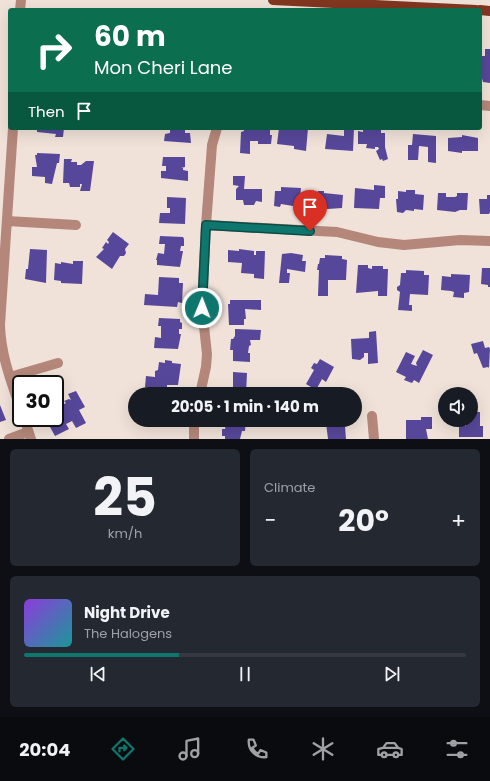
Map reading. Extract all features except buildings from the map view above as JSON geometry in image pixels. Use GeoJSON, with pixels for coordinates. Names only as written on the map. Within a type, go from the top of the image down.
{"type":"FeatureCollection","features":[{"type":"Feature","properties":{"kind":"main road"},"geometry":{"type":"LineString","coordinates":[[273,0],[435,8]]}},
{"type":"Feature","properties":{"kind":"street"},"geometry":{"type":"LineString","coordinates":[[12,383],[1,346],[0,325],[13,130]]}},
{"type":"Feature","properties":{"kind":"street"},"geometry":{"type":"LineString","coordinates":[[202,387],[207,354],[202,308],[206,225],[212,145],[216,130]]}},
{"type":"Feature","properties":{"kind":"street"},"geometry":{"type":"LineString","coordinates":[[7,221],[76,225]]}},
{"type":"Feature","properties":{"kind":"street"},"geometry":{"type":"LineString","coordinates":[[206,225],[337,232],[390,244],[404,245],[452,240],[490,241]]}},
{"type":"Feature","properties":{"kind":"street"},"geometry":{"type":"LineString","coordinates":[[10,377],[58,363]]}},
{"type":"Feature","properties":{"kind":"street"},"geometry":{"type":"LineString","coordinates":[[372,416],[374,439]]}},
{"type":"Feature","properties":{"kind":"street"},"geometry":{"type":"LineString","coordinates":[[194,427],[194,439]]}},
{"type":"Feature","properties":{"kind":"street"},"geometry":{"type":"LineString","coordinates":[[9,439],[30,435]]}},
{"type":"Feature","properties":{"kind":"route"},"geometry":{"type":"LineString","coordinates":[[202,308],[206,225],[310,231]]}}]}
